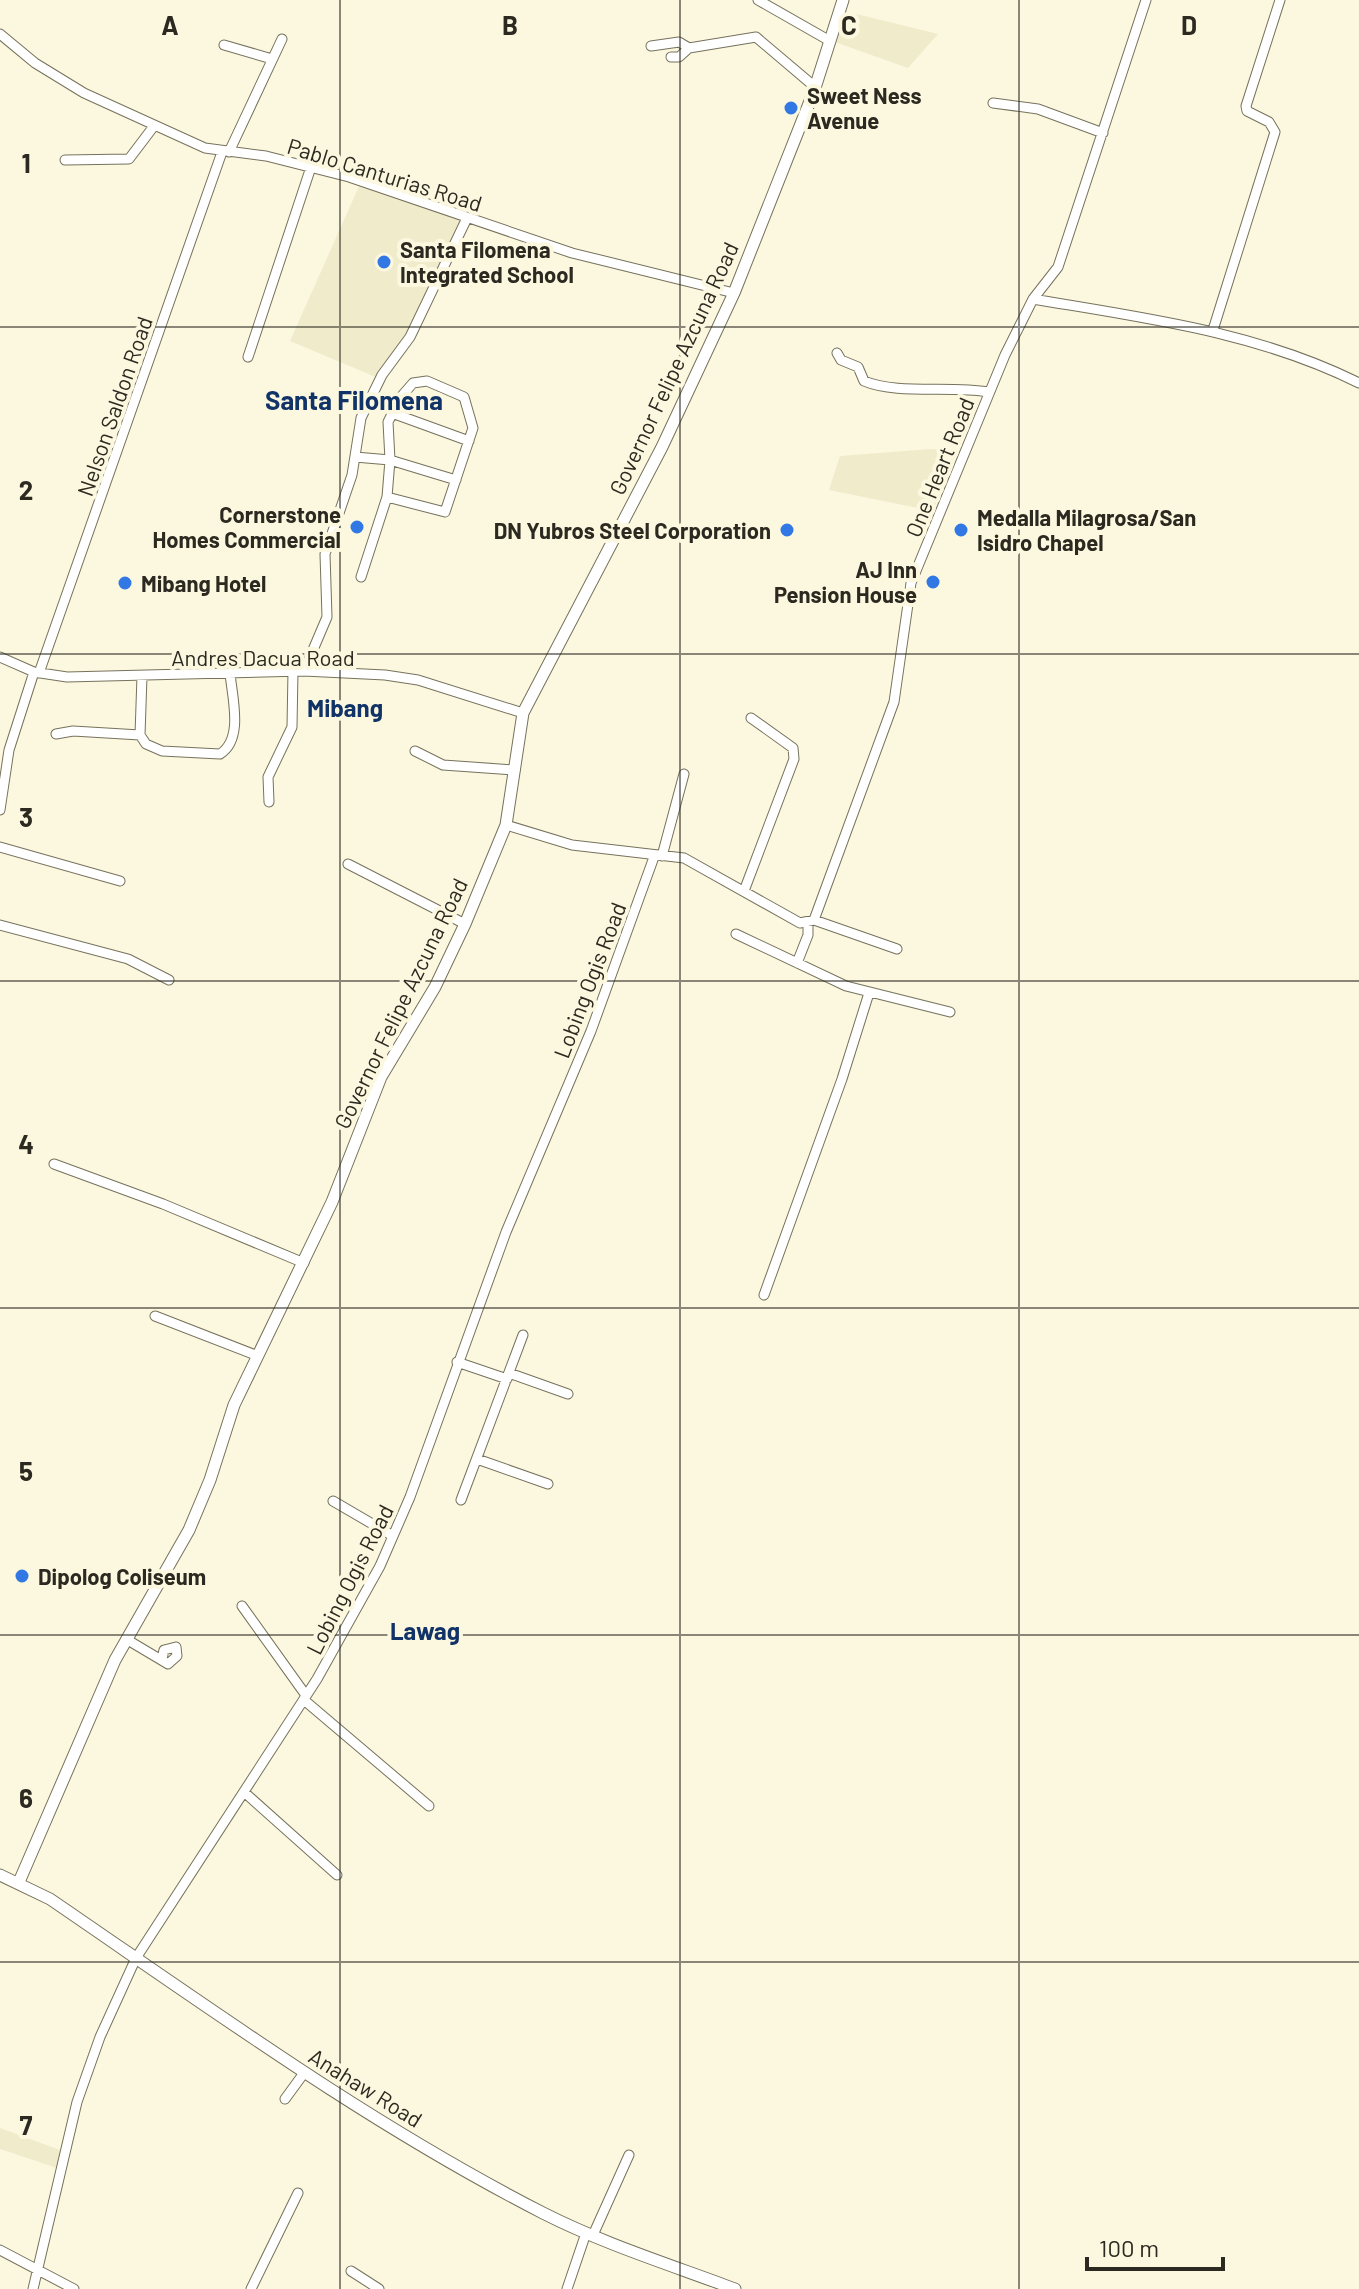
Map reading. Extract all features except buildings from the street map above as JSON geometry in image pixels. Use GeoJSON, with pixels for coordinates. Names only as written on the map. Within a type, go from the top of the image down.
{"type":"FeatureCollection","features":[{"type":"Feature","properties":{"kind":"street"},"geometry":{"type":"LineString","coordinates":[[758,0],[830,41]]}},
{"type":"Feature","properties":{"kind":"street","name":"Governor Felipe Azcuna Road"},"geometry":{"type":"LineString","coordinates":[[19,1882],[126,1639],[189,1530],[234,1405],[332,1202],[381,1077],[435,987],[465,924],[506,825],[523,713],[662,447],[734,293],[815,87],[843,0]]}},
{"type":"Feature","properties":{"kind":"street","name":"One Heart Road"},"geometry":{"type":"LineString","coordinates":[[797,963],[894,702],[911,583],[989,392],[1033,299],[1058,267],[1146,0]]}},
{"type":"Feature","properties":{"kind":"street"},"geometry":{"type":"LineString","coordinates":[[1213,330],[1275,132],[1269,122],[1247,111],[1246,106],[1280,0]]}},
{"type":"Feature","properties":{"kind":"street","name":"Pablo Canturias Road"},"geometry":{"type":"LineString","coordinates":[[0,34],[61,79],[154,126],[226,152],[311,167],[634,271],[734,293]]}},
{"type":"Feature","properties":{"kind":"street"},"geometry":{"type":"LineString","coordinates":[[671,57],[679,57],[689,48],[756,37],[815,87]]}},
{"type":"Feature","properties":{"kind":"street","name":"Nelson Saldon Road"},"geometry":{"type":"LineString","coordinates":[[0,810],[9,750],[226,152],[282,39]]}},
{"type":"Feature","properties":{"kind":"street"},"geometry":{"type":"LineString","coordinates":[[651,46],[679,42],[689,48]]}},
{"type":"Feature","properties":{"kind":"street"},"geometry":{"type":"LineString","coordinates":[[224,45],[272,59]]}},
{"type":"Feature","properties":{"kind":"street"},"geometry":{"type":"LineString","coordinates":[[993,103],[1038,109],[1103,133]]}},
{"type":"Feature","properties":{"kind":"street"},"geometry":{"type":"LineString","coordinates":[[65,160],[129,159],[154,126]]}},
{"type":"Feature","properties":{"kind":"street"},"geometry":{"type":"LineString","coordinates":[[248,357],[311,167]]}},
{"type":"Feature","properties":{"kind":"street"},"geometry":{"type":"LineString","coordinates":[[304,671],[327,617],[325,554],[355,457],[368,399],[410,337],[467,218]]}},
{"type":"Feature","properties":{"kind":"street"},"geometry":{"type":"LineString","coordinates":[[1033,299],[1213,330],[1309,359],[1359,383]]}},
{"type":"Feature","properties":{"kind":"street"},"geometry":{"type":"LineString","coordinates":[[837,353],[841,360],[858,367],[864,381],[877,385],[989,392]]}},
{"type":"Feature","properties":{"kind":"street"},"geometry":{"type":"LineString","coordinates":[[361,577],[387,497],[390,460],[388,422],[392,413],[413,383],[427,381],[464,397],[473,428],[445,512],[387,497]]}},
{"type":"Feature","properties":{"kind":"street"},"geometry":{"type":"LineString","coordinates":[[392,413],[469,441]]}},
{"type":"Feature","properties":{"kind":"street"},"geometry":{"type":"LineString","coordinates":[[355,457],[390,460],[456,480]]}},
{"type":"Feature","properties":{"kind":"street","name":"Andres Dacua Road"},"geometry":{"type":"LineString","coordinates":[[0,657],[37,672],[67,677],[304,671],[418,680],[523,713]]}},
{"type":"Feature","properties":{"kind":"street"},"geometry":{"type":"LineString","coordinates":[[269,802],[268,777],[292,727],[293,671]]}},
{"type":"Feature","properties":{"kind":"street"},"geometry":{"type":"LineString","coordinates":[[142,676],[140,735],[146,744],[162,751],[220,754],[226,751],[234,731],[230,673]]}},
{"type":"Feature","properties":{"kind":"street"},"geometry":{"type":"LineString","coordinates":[[744,891],[794,759],[793,748],[751,718]]}},
{"type":"Feature","properties":{"kind":"street"},"geometry":{"type":"LineString","coordinates":[[56,734],[73,731],[140,735]]}},
{"type":"Feature","properties":{"kind":"street"},"geometry":{"type":"LineString","coordinates":[[415,751],[443,765],[515,770]]}},
{"type":"Feature","properties":{"kind":"street","name":"Lobing Ogis Road"},"geometry":{"type":"LineString","coordinates":[[33,2289],[40,2270],[77,2102],[100,2037],[136,1958],[346,1630],[393,1536],[506,1232],[591,1031],[658,857],[684,774]]}},
{"type":"Feature","properties":{"kind":"street"},"geometry":{"type":"LineString","coordinates":[[506,825],[553,841],[684,858],[744,891],[811,922],[897,949]]}},
{"type":"Feature","properties":{"kind":"street"},"geometry":{"type":"LineString","coordinates":[[0,847],[120,881]]}},
{"type":"Feature","properties":{"kind":"street"},"geometry":{"type":"LineString","coordinates":[[348,864],[465,924]]}},
{"type":"Feature","properties":{"kind":"street"},"geometry":{"type":"LineString","coordinates":[[0,925],[128,959],[169,980]]}},
{"type":"Feature","properties":{"kind":"street"},"geometry":{"type":"LineString","coordinates":[[736,934],[869,993],[950,1012]]}},
{"type":"Feature","properties":{"kind":"street"},"geometry":{"type":"LineString","coordinates":[[764,1295],[842,1079],[869,993]]}},
{"type":"Feature","properties":{"kind":"street"},"geometry":{"type":"LineString","coordinates":[[54,1164],[163,1204],[304,1263]]}},
{"type":"Feature","properties":{"kind":"street"},"geometry":{"type":"LineString","coordinates":[[155,1316],[258,1356]]}},
{"type":"Feature","properties":{"kind":"street"},"geometry":{"type":"LineString","coordinates":[[461,1500],[523,1335]]}},
{"type":"Feature","properties":{"kind":"street"},"geometry":{"type":"LineString","coordinates":[[457,1362],[568,1394]]}},
{"type":"Feature","properties":{"kind":"street"},"geometry":{"type":"LineString","coordinates":[[477,1459],[548,1484]]}},
{"type":"Feature","properties":{"kind":"street"},"geometry":{"type":"LineString","coordinates":[[333,1501],[393,1536]]}},
{"type":"Feature","properties":{"kind":"street"},"geometry":{"type":"LineString","coordinates":[[242,1606],[304,1697],[429,1806]]}},
{"type":"Feature","properties":{"kind":"street"},"geometry":{"type":"LineString","coordinates":[[126,1639],[162,1659]]}},
{"type":"Feature","properties":{"kind":"street"},"geometry":{"type":"LineString","coordinates":[[244,1792],[337,1875]]}},
{"type":"Feature","properties":{"kind":"street","name":"Anahaw Road"},"geometry":{"type":"LineString","coordinates":[[0,1875],[19,1882],[304,2073],[471,2174],[590,2234],[735,2289]]}},
{"type":"Feature","properties":{"kind":"street"},"geometry":{"type":"LineString","coordinates":[[285,2099],[304,2073]]}},
{"type":"Feature","properties":{"kind":"street"},"geometry":{"type":"LineString","coordinates":[[567,2289],[629,2155]]}},
{"type":"Feature","properties":{"kind":"street"},"geometry":{"type":"LineString","coordinates":[[251,2289],[298,2193]]}},
{"type":"Feature","properties":{"kind":"street"},"geometry":{"type":"LineString","coordinates":[[0,2250],[74,2289]]}},
{"type":"Feature","properties":{"kind":"street"},"geometry":{"type":"LineString","coordinates":[[351,2271],[379,2289]]}},
{"type":"Feature","properties":{"kind":"shaded area"},"geometry":{"type":"Polygon","coordinates":[[[844,11],[938,34],[908,68],[835,42],[844,11]]]}},
{"type":"Feature","properties":{"kind":"shaded area","name":"Santa Filomena Integrated School"},"geometry":{"type":"Polygon","coordinates":[[[360,184],[461,221],[425,303],[378,378],[290,341],[360,184]]]}},
{"type":"Feature","properties":{"kind":"shaded area"},"geometry":{"type":"Polygon","coordinates":[[[931,449],[956,451],[933,511],[829,490],[840,456],[931,449]]]}},
{"type":"Feature","properties":{"kind":"shaded area"},"geometry":{"type":"Polygon","coordinates":[[[0,2128],[60,2150],[57,2168],[0,2149],[0,2128]]]}},
{"type":"Feature","properties":{"kind":"place","name":"Sweet Ness Avenue"},"geometry":{"type":"Point","coordinates":[791,108]}},
{"type":"Feature","properties":{"kind":"place","name":"Santa Filomena Integrated School"},"geometry":{"type":"Point","coordinates":[384,262]}},
{"type":"Feature","properties":{"kind":"place","name":"Cornerstone Homes Commercial"},"geometry":{"type":"Point","coordinates":[357,527]}},
{"type":"Feature","properties":{"kind":"place","name":"DN Yubros Steel Corporation"},"geometry":{"type":"Point","coordinates":[787,530]}},
{"type":"Feature","properties":{"kind":"place","name":"Medalla Milagrosa/San Isidro Chapel"},"geometry":{"type":"Point","coordinates":[961,530]}},
{"type":"Feature","properties":{"kind":"place","name":"AJ Inn Pension House"},"geometry":{"type":"Point","coordinates":[933,582]}},
{"type":"Feature","properties":{"kind":"place","name":"Mibang Hotel"},"geometry":{"type":"Point","coordinates":[125,583]}},
{"type":"Feature","properties":{"kind":"place","name":"Dipolog Coliseum"},"geometry":{"type":"Point","coordinates":[22,1576]}},
{"type":"Feature","properties":{"kind":"district","name":"Santa Filomena"},"geometry":{"type":"Point","coordinates":[354,399]}},
{"type":"Feature","properties":{"kind":"district","name":"Mibang"},"geometry":{"type":"Point","coordinates":[345,707]}},
{"type":"Feature","properties":{"kind":"district","name":"Lawag"},"geometry":{"type":"Point","coordinates":[425,1630]}}]}
